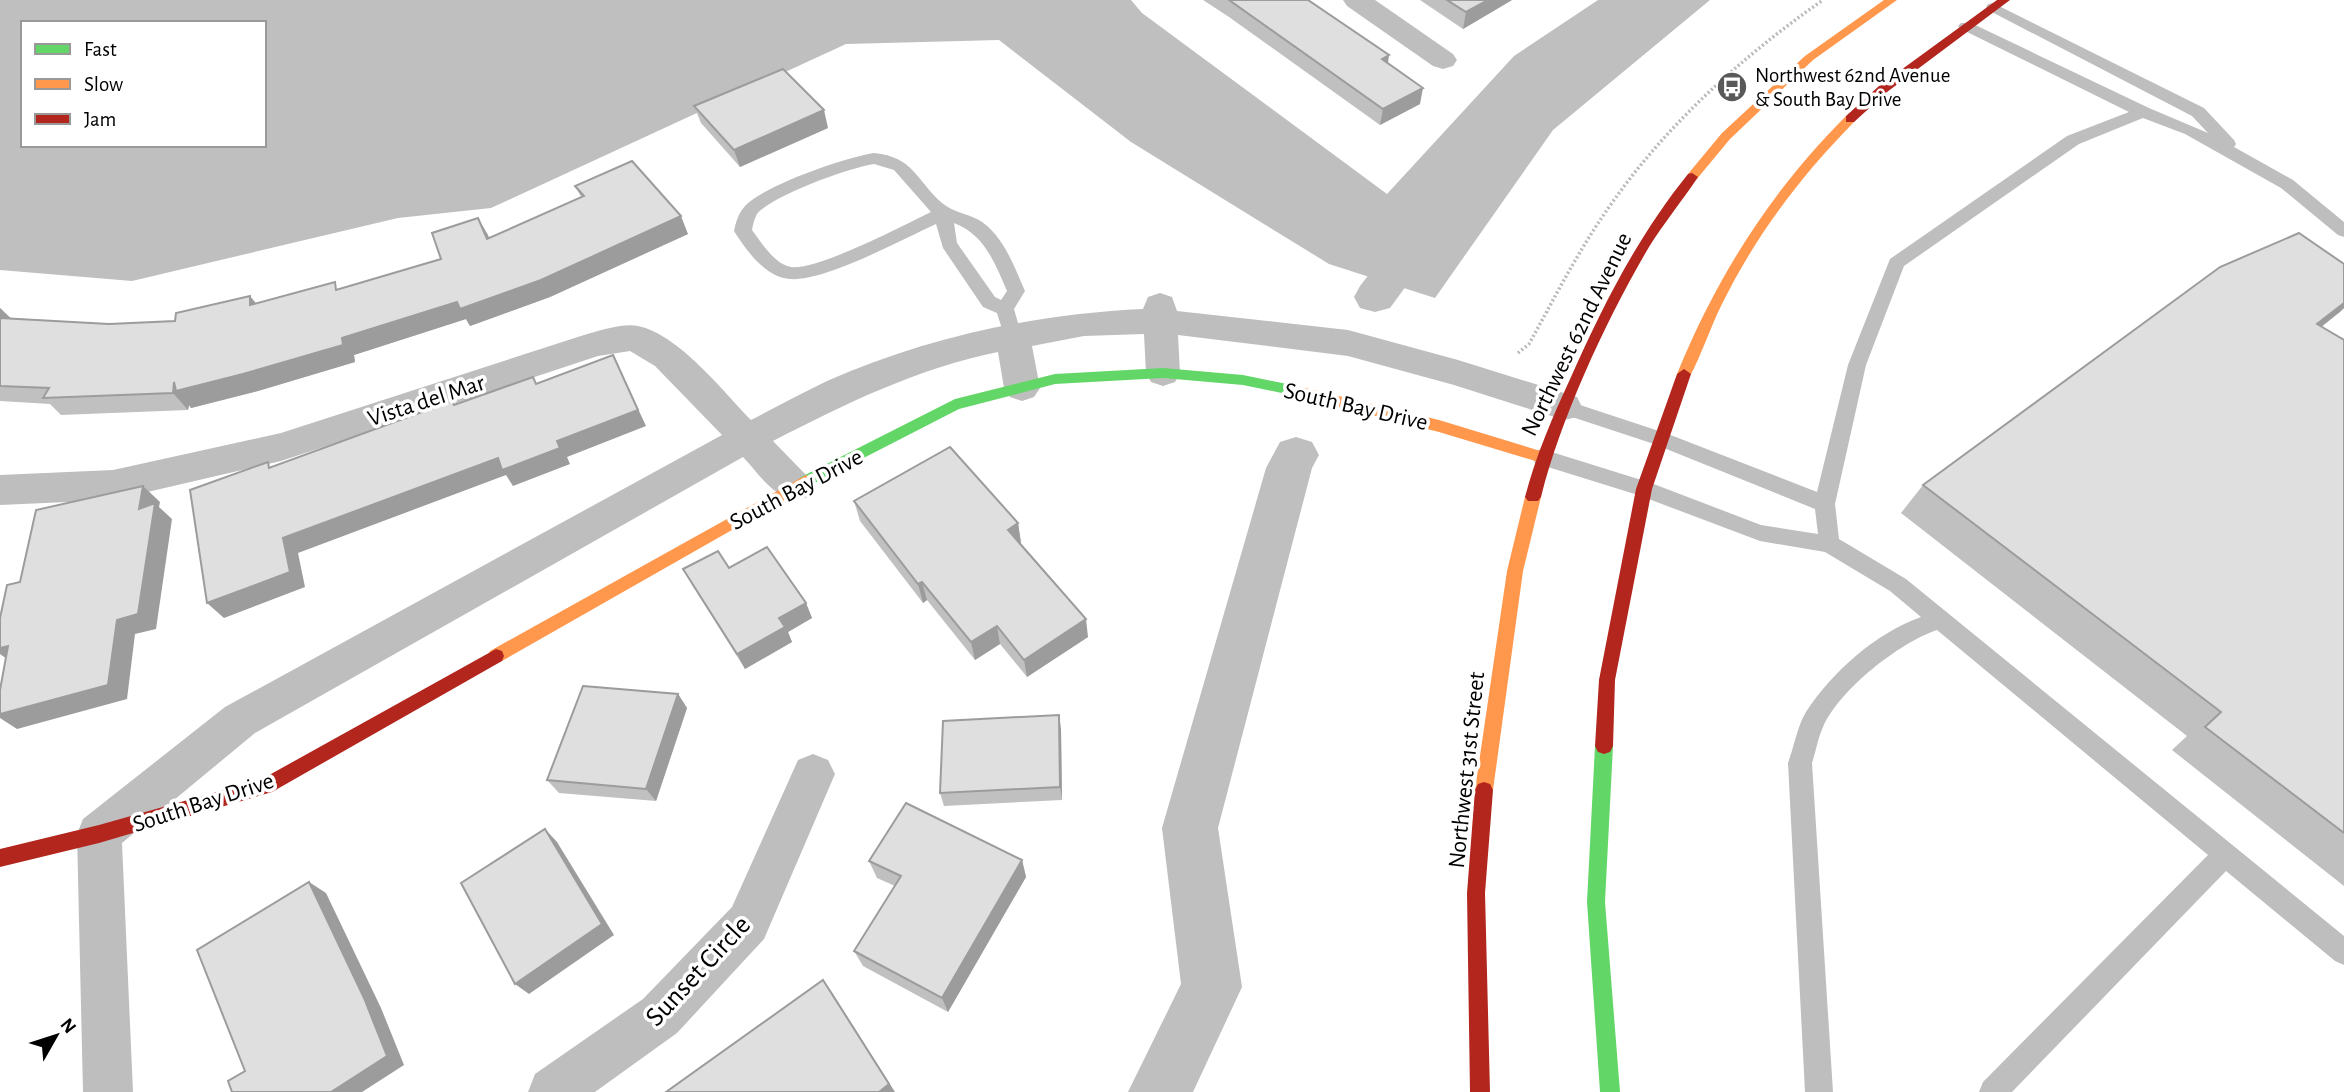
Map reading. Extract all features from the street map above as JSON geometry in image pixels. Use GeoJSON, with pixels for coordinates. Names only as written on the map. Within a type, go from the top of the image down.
{"type":"FeatureCollection","features":[{"type":"Feature","properties":{"kind":"street"},"geometry":{"type":"LineString","coordinates":[[1357,0],[1443,60]]}},
{"type":"Feature","properties":{"kind":"street","name":"Northwest 62nd Avenue"},"geometry":{"type":"LineString","coordinates":[[1542,457],[1611,303],[1652,229],[1726,136],[1809,58],[1891,0]]}},
{"type":"Feature","properties":{"kind":"street"},"geometry":{"type":"LineString","coordinates":[[1610,1092],[1596,902],[1607,680],[1644,489],[1685,371],[1718,296],[1757,232],[1799,174],[1839,130],[1883,89],[1998,4]]}},
{"type":"Feature","properties":{"kind":"street"},"geometry":{"type":"LineString","coordinates":[[1160,313],[1163,373]]}},
{"type":"Feature","properties":{"kind":"street","name":"South Bay Drive"},"geometry":{"type":"LineString","coordinates":[[99,834],[240,720],[747,438],[841,390],[956,348],[1009,323],[1084,324],[1160,313],[1348,344],[1458,373],[1564,407]]}},
{"type":"Feature","properties":{"kind":"street"},"geometry":{"type":"LineString","coordinates":[[1009,323],[1022,388]]}},
{"type":"Feature","properties":{"kind":"street","name":"Vista del Mar"},"geometry":{"type":"LineString","coordinates":[[0,490],[113,485],[281,447],[596,344],[635,338],[667,356],[795,487]]}},
{"type":"Feature","properties":{"kind":"street","name":"South Bay Drive"},"geometry":{"type":"LineString","coordinates":[[0,858],[99,834],[266,786],[795,487],[955,404],[1055,379],[1163,373],[1243,380],[1439,426],[1542,457]]}},
{"type":"Feature","properties":{"kind":"street","name":"Northwest 31st Street"},"geometry":{"type":"LineString","coordinates":[[1480,1092],[1476,893],[1485,782],[1515,571],[1542,457]]}},
{"type":"Feature","properties":{"kind":"street","name":"Sunset Circle"},"geometry":{"type":"LineString","coordinates":[[553,1092],[660,1016],[748,923],[813,774]]}},
{"type":"Feature","properties":{"kind":"street"},"geometry":{"type":"LineString","coordinates":[[99,834],[108,1092]]}},
{"type":"Feature","properties":{"kind":"lane"},"geometry":{"type":"LineString","coordinates":[[1998,4],[2198,112],[2241,158]]}},
{"type":"Feature","properties":{"kind":"lane"},"geometry":{"type":"LineString","coordinates":[[1966,26],[2143,112],[2191,130],[2287,184],[2344,231]]}},
{"type":"Feature","properties":{"kind":"lane"},"geometry":{"type":"LineString","coordinates":[[1829,544],[1825,504],[1857,365],[1896,263],[2073,139],[2143,112]]}},
{"type":"Feature","properties":{"kind":"lane"},"geometry":{"type":"LineString","coordinates":[[944,213],[804,273],[791,274],[774,267],[743,230],[748,210],[760,202],[857,159],[875,159],[898,164],[944,213],[962,218],[979,228],[1005,265],[1016,291],[1009,323]]}},
{"type":"Feature","properties":{"kind":"lane"},"geometry":{"type":"LineString","coordinates":[[944,213],[946,236],[950,244],[989,302],[1009,323]]}},
{"type":"Feature","properties":{"kind":"lane"},"geometry":{"type":"LineString","coordinates":[[1564,407],[1661,439],[1825,504]]}},
{"type":"Feature","properties":{"kind":"lane"},"geometry":{"type":"LineString","coordinates":[[1542,457],[1644,489],[1760,533],[1829,544],[1898,585],[2344,951]]}},
{"type":"Feature","properties":{"kind":"lane"},"geometry":{"type":"LineString","coordinates":[[1819,1092],[1800,763],[1814,720],[1840,686],[1907,631],[1940,619]]}},
{"type":"Feature","properties":{"kind":"lane"},"geometry":{"type":"LineString","coordinates":[[1993,1092],[2226,854]]}},
{"type":"Feature","properties":{"kind":"path"},"geometry":{"type":"LineString","coordinates":[[1511,355],[1519,353],[1529,344],[1583,249],[1619,193],[1643,164],[1702,99],[1784,27],[1823,0]]}},
{"type":"Feature","properties":{"kind":"shaded area"},"geometry":{"type":"Polygon","coordinates":[[[0,0],[1131,0],[1142,13],[1387,194],[1514,56],[1598,0],[1710,0],[1553,130],[1435,298],[1329,264],[1131,142],[999,40],[846,44],[491,208],[398,218],[132,281],[0,270],[0,0]]]}},
{"type":"Feature","properties":{"kind":"building"},"geometry":{"type":"Polygon","coordinates":[[[1229,0],[1308,0],[1389,55],[1382,59],[1423,88],[1383,109],[1229,0]]]}},
{"type":"Feature","properties":{"kind":"building"},"geometry":{"type":"Polygon","coordinates":[[[1447,0],[1488,0],[1466,12],[1447,0]]]}},
{"type":"Feature","properties":{"kind":"building"},"geometry":{"type":"Polygon","coordinates":[[[783,69],[824,110],[734,150],[694,106],[783,69]]]}},
{"type":"Feature","properties":{"kind":"building"},"geometry":{"type":"Polygon","coordinates":[[[632,161],[681,216],[541,280],[460,309],[457,302],[342,338],[343,345],[243,374],[176,391],[174,382],[173,393],[43,398],[49,388],[0,386],[0,318],[109,324],[175,321],[176,313],[250,296],[250,305],[335,282],[336,290],[441,259],[432,233],[478,218],[487,239],[584,196],[575,186],[632,161]]]}},
{"type":"Feature","properties":{"kind":"building"},"geometry":{"type":"Polygon","coordinates":[[[2299,233],[2344,264],[2344,303],[2317,324],[2344,340],[2344,833],[2205,727],[2221,712],[1923,485],[2220,267],[2299,233]]]}},
{"type":"Feature","properties":{"kind":"building"},"geometry":{"type":"Polygon","coordinates":[[[613,355],[638,410],[557,441],[560,448],[502,470],[498,458],[283,538],[290,572],[207,603],[190,490],[268,462],[269,468],[452,401],[454,405],[533,377],[536,384],[613,355]]]}},
{"type":"Feature","properties":{"kind":"building"},"geometry":{"type":"Polygon","coordinates":[[[950,447],[1018,523],[1008,530],[1086,619],[1024,660],[997,626],[971,642],[922,582],[918,584],[854,501],[950,447]]]}},
{"type":"Feature","properties":{"kind":"building"},"geometry":{"type":"Polygon","coordinates":[[[143,486],[139,509],[155,503],[138,614],[117,620],[108,685],[0,714],[0,690],[8,646],[0,648],[0,618],[7,585],[20,582],[36,510],[143,486]]]}},
{"type":"Feature","properties":{"kind":"building"},"geometry":{"type":"Polygon","coordinates":[[[767,547],[806,603],[779,618],[785,627],[737,654],[683,569],[718,551],[729,568],[767,547]]]}},
{"type":"Feature","properties":{"kind":"building"},"geometry":{"type":"Polygon","coordinates":[[[583,686],[678,694],[646,789],[547,780],[583,686]]]}},
{"type":"Feature","properties":{"kind":"building"},"geometry":{"type":"Polygon","coordinates":[[[1059,715],[1060,787],[940,793],[943,721],[1059,715]]]}},
{"type":"Feature","properties":{"kind":"building"},"geometry":{"type":"Polygon","coordinates":[[[906,803],[1022,860],[942,998],[854,951],[901,876],[869,861],[906,803]]]}},
{"type":"Feature","properties":{"kind":"building"},"geometry":{"type":"Polygon","coordinates":[[[545,829],[602,924],[515,984],[461,883],[545,829]]]}},
{"type":"Feature","properties":{"kind":"building"},"geometry":{"type":"Polygon","coordinates":[[[309,882],[364,998],[387,1056],[331,1092],[232,1092],[228,1081],[245,1071],[197,950],[309,882]]]}},
{"type":"Feature","properties":{"kind":"building"},"geometry":{"type":"Polygon","coordinates":[[[823,980],[889,1084],[879,1092],[666,1092],[823,980]]]}},
{"type":"Feature","properties":{"kind":"waterway"},"geometry":{"type":"LineString","coordinates":[[1375,297],[1427,228]]}},
{"type":"Feature","properties":{"kind":"waterway"},"geometry":{"type":"LineString","coordinates":[[1160,1092],[1212,987],[1190,828],[1289,468],[1296,455]]}},
{"type":"Feature","properties":{"kind":"traffic: fast"},"geometry":{"type":"LineString","coordinates":[[806,481],[955,404],[1055,379],[1163,373],[1243,380],[1301,392]]}},
{"type":"Feature","properties":{"kind":"traffic: fast"},"geometry":{"type":"LineString","coordinates":[[1604,746],[1596,902],[1610,1092]]}},
{"type":"Feature","properties":{"kind":"traffic: slow"},"geometry":{"type":"LineString","coordinates":[[1692,177],[1726,136],[1809,58],[1891,0]]}},
{"type":"Feature","properties":{"kind":"traffic: slow"},"geometry":{"type":"LineString","coordinates":[[1684,374],[1715,304],[1753,237],[1798,175],[1850,119]]}},
{"type":"Feature","properties":{"kind":"traffic: slow"},"geometry":{"type":"LineString","coordinates":[[1301,392],[1439,426],[1542,457]]}},
{"type":"Feature","properties":{"kind":"traffic: slow"},"geometry":{"type":"LineString","coordinates":[[496,656],[806,481]]}},
{"type":"Feature","properties":{"kind":"traffic: slow"},"geometry":{"type":"LineString","coordinates":[[1484,790],[1515,571],[1533,497]]}},
{"type":"Feature","properties":{"kind":"traffic: jam"},"geometry":{"type":"LineString","coordinates":[[1850,119],[1883,89],[2004,0]]}},
{"type":"Feature","properties":{"kind":"traffic: jam"},"geometry":{"type":"LineString","coordinates":[[1533,497],[1554,433],[1616,295],[1643,246],[1692,177]]}},
{"type":"Feature","properties":{"kind":"traffic: jam"},"geometry":{"type":"LineString","coordinates":[[1604,746],[1607,680],[1644,489],[1684,374]]}},
{"type":"Feature","properties":{"kind":"traffic: jam"},"geometry":{"type":"LineString","coordinates":[[0,858],[99,834],[266,786],[496,656]]}},
{"type":"Feature","properties":{"kind":"traffic: jam"},"geometry":{"type":"LineString","coordinates":[[1480,1092],[1476,893],[1484,790]]}},
{"type":"Feature","properties":{"kind":"place","name":"Northwest 62nd Avenue & South Bay Drive"},"geometry":{"type":"Point","coordinates":[1732,87]}}]}
